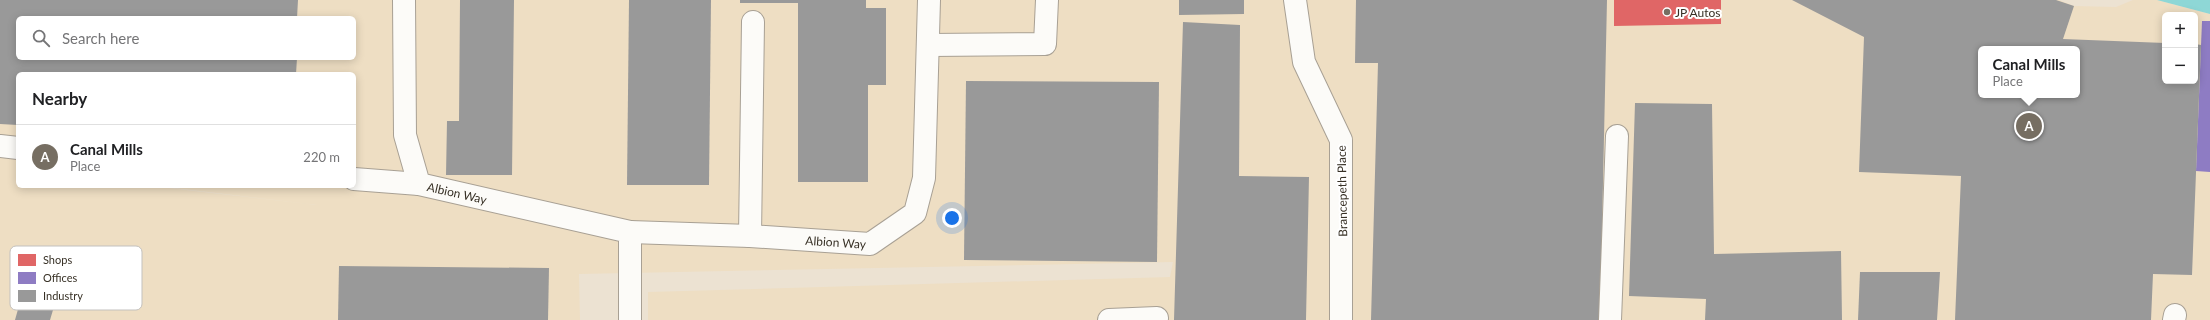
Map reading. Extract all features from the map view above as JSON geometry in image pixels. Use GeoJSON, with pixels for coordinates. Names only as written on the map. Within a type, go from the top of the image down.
{"type":"FeatureCollection","features":[{"type":"Feature","properties":{"kind":"lane","name":"Albion Way"},"geometry":{"type":"LineString","coordinates":[[404,0],[405,135],[419,184],[630,232],[750,236],[870,244],[915,212],[924,178],[929,45],[929,0]]}},
{"type":"Feature","properties":{"kind":"lane"},"geometry":{"type":"LineString","coordinates":[[929,45],[1045,44],[1047,0]]}},
{"type":"Feature","properties":{"kind":"lane","name":"Brancepeth Place"},"geometry":{"type":"LineString","coordinates":[[1295,0],[1304,62],[1341,140],[1342,320]]}},
{"type":"Feature","properties":{"kind":"lane"},"geometry":{"type":"LineString","coordinates":[[750,236],[753,22]]}},
{"type":"Feature","properties":{"kind":"lane"},"geometry":{"type":"LineString","coordinates":[[1610,320],[1617,136]]}},
{"type":"Feature","properties":{"kind":"lane"},"geometry":{"type":"LineString","coordinates":[[0,146],[16,148]]}},
{"type":"Feature","properties":{"kind":"lane"},"geometry":{"type":"LineString","coordinates":[[356,178],[419,184]]}},
{"type":"Feature","properties":{"kind":"lane"},"geometry":{"type":"LineString","coordinates":[[630,232],[630,320]]}},
{"type":"Feature","properties":{"kind":"lane"},"geometry":{"type":"LineString","coordinates":[[1109,320],[1157,318]]}},
{"type":"Feature","properties":{"kind":"shaded area"},"geometry":{"type":"Polygon","coordinates":[[[0,0],[2059,0],[2074,6],[2116,7],[2133,0],[2157,0],[2210,14],[2210,320],[648,320],[648,292],[1170,277],[1173,262],[579,274],[580,320],[0,320],[0,0]]]}},
{"type":"Feature","properties":{"kind":"water"},"geometry":{"type":"Polygon","coordinates":[[[2157,0],[2210,0],[2210,14],[2157,0]]]}},
{"type":"Feature","properties":{"kind":"building: Shops","name":"JP Autos"},"geometry":{"type":"Polygon","coordinates":[[[1614,0],[1721,0],[1721,24],[1614,26],[1614,0]]]}},
{"type":"Feature","properties":{"kind":"building: Offices"},"geometry":{"type":"Polygon","coordinates":[[[2202,21],[2210,21],[2210,172],[2196,171],[2202,21]]]}},
{"type":"Feature","properties":{"kind":"building: Industry"},"geometry":{"type":"Polygon","coordinates":[[[0,0],[298,0],[297,16],[16,16],[16,60],[297,60],[296,72],[16,72],[16,125],[0,124],[0,0]]]}},
{"type":"Feature","properties":{"kind":"building: Industry"},"geometry":{"type":"Polygon","coordinates":[[[460,0],[514,0],[512,175],[446,175],[447,121],[459,121],[460,0]]]}},
{"type":"Feature","properties":{"kind":"building: Industry"},"geometry":{"type":"Polygon","coordinates":[[[629,0],[711,0],[709,185],[627,185],[629,0]]]}},
{"type":"Feature","properties":{"kind":"building: Industry"},"geometry":{"type":"Polygon","coordinates":[[[740,0],[866,0],[866,8],[886,8],[886,85],[868,85],[868,182],[798,182],[798,3],[740,3],[740,0]]]}},
{"type":"Feature","properties":{"kind":"building: Industry"},"geometry":{"type":"Polygon","coordinates":[[[1179,0],[1244,0],[1244,14],[1179,15],[1179,0]]]}},
{"type":"Feature","properties":{"kind":"building: Industry"},"geometry":{"type":"Polygon","coordinates":[[[1356,0],[1607,0],[1600,320],[1371,320],[1378,63],[1355,63],[1356,0]]]}},
{"type":"Feature","properties":{"kind":"building: Industry"},"geometry":{"type":"Polygon","coordinates":[[[1792,0],[2056,0],[2074,6],[2063,39],[2162,43],[2162,84],[2198,84],[2198,44],[2201,45],[2192,275],[2153,274],[2151,320],[1955,320],[1961,176],[1859,172],[1864,37],[1792,0]]]}},
{"type":"Feature","properties":{"kind":"building: Industry"},"geometry":{"type":"Polygon","coordinates":[[[1183,22],[1240,25],[1239,176],[1309,177],[1306,320],[1174,320],[1183,22]]]}},
{"type":"Feature","properties":{"kind":"building: Industry"},"geometry":{"type":"Polygon","coordinates":[[[966,81],[1159,82],[1157,262],[964,260],[966,81]]]}},
{"type":"Feature","properties":{"kind":"building: Industry"},"geometry":{"type":"Polygon","coordinates":[[[1635,103],[1712,104],[1714,254],[1841,251],[1842,320],[1705,320],[1706,299],[1629,296],[1635,103]]]}},
{"type":"Feature","properties":{"kind":"building: Industry"},"geometry":{"type":"Polygon","coordinates":[[[339,266],[549,268],[548,320],[338,320],[339,266]]]}},
{"type":"Feature","properties":{"kind":"building: Industry"},"geometry":{"type":"Polygon","coordinates":[[[1860,272],[1940,272],[1937,320],[1858,320],[1860,272]]]}},
{"type":"Feature","properties":{"kind":"building: Industry"},"geometry":{"type":"Polygon","coordinates":[[[18,310],[53,310],[50,320],[15,320],[18,310]]]}},
{"type":"Feature","properties":{"kind":"place","name":"JP Autos"},"geometry":{"type":"Point","coordinates":[1667,12]}},
{"type":"Feature","properties":{"kind":"place","name":"Canal Mills"},"geometry":{"type":"Point","coordinates":[2029,126]}}]}
